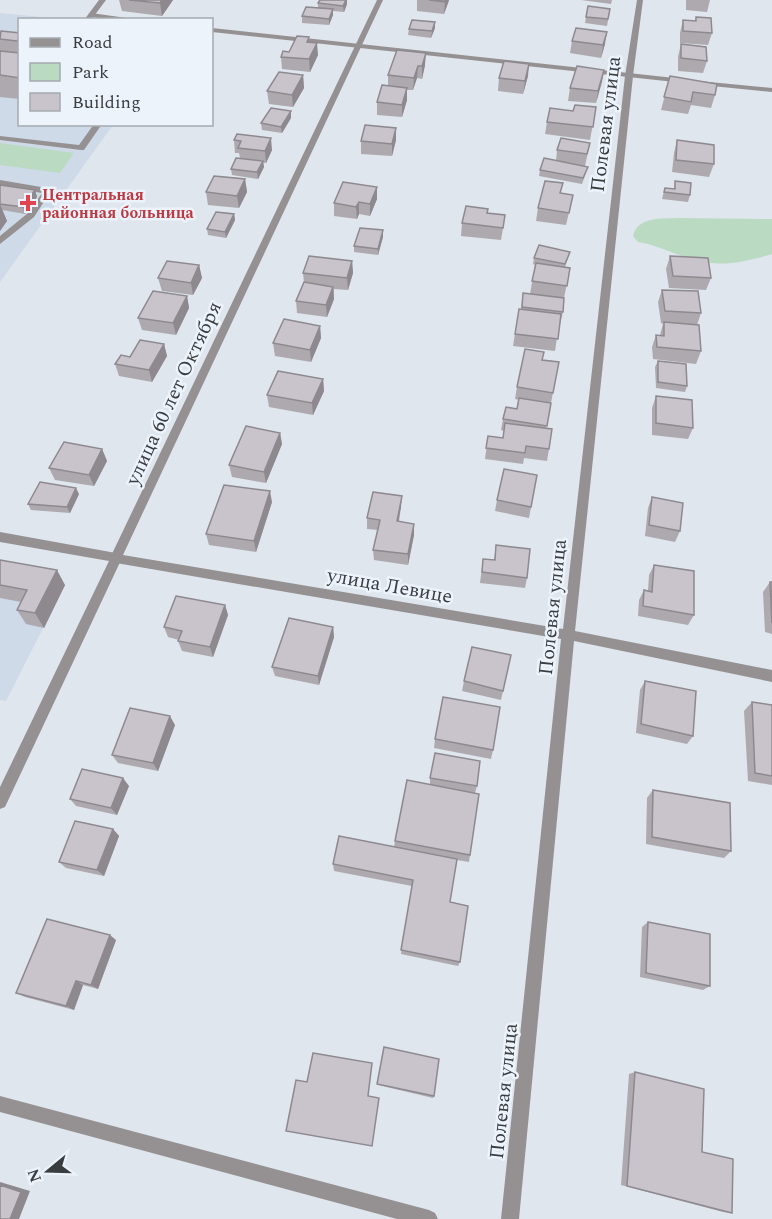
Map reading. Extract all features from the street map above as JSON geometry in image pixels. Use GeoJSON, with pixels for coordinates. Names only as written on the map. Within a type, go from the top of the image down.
{"type":"FeatureCollection","features":[{"type":"Feature","properties":{"kind":"street"},"geometry":{"type":"LineString","coordinates":[[89,17],[103,0]]}},
{"type":"Feature","properties":{"kind":"street","name":"улица 60 лет Октября"},"geometry":{"type":"LineString","coordinates":[[0,802],[380,0]]}},
{"type":"Feature","properties":{"kind":"street","name":"Полевая улица"},"geometry":{"type":"LineString","coordinates":[[510,1219],[568,635],[629,76],[640,0]]}},
{"type":"Feature","properties":{"kind":"street"},"geometry":{"type":"LineString","coordinates":[[213,30],[772,90]]}},
{"type":"Feature","properties":{"kind":"street"},"geometry":{"type":"LineString","coordinates":[[0,138],[81,148],[97,126]]}},
{"type":"Feature","properties":{"kind":"street"},"geometry":{"type":"LineString","coordinates":[[0,183],[47,191],[31,215],[0,241]]}},
{"type":"Feature","properties":{"kind":"street","name":"улица Левице"},"geometry":{"type":"LineString","coordinates":[[0,537],[568,635],[772,676]]}},
{"type":"Feature","properties":{"kind":"street"},"geometry":{"type":"LineString","coordinates":[[0,1104],[429,1219]]}},
{"type":"Feature","properties":{"kind":"shaded area","name":"Центральная районная больница"},"geometry":{"type":"Polygon","coordinates":[[[0,13],[53,18],[18,18],[18,126],[112,126],[0,282],[0,13]]]}},
{"type":"Feature","properties":{"kind":"shaded area"},"geometry":{"type":"Polygon","coordinates":[[[0,573],[65,585],[6,701],[0,700],[0,573]]]}},
{"type":"Feature","properties":{"kind":"green space"},"geometry":{"type":"Polygon","coordinates":[[[0,143],[74,153],[60,173],[0,165],[0,143]]]}},
{"type":"Feature","properties":{"kind":"green space"},"geometry":{"type":"Polygon","coordinates":[[[678,218],[772,219],[772,254],[736,263],[704,262],[638,242],[633,236],[640,225],[645,222],[678,218]]]}},
{"type":"Feature","properties":{"kind":"building"},"geometry":{"type":"Polygon","coordinates":[[[129,0],[162,0],[160,3],[129,0]]]}},
{"type":"Feature","properties":{"kind":"building"},"geometry":{"type":"Polygon","coordinates":[[[320,0],[346,0],[343,6],[318,3],[320,0]]]}},
{"type":"Feature","properties":{"kind":"building"},"geometry":{"type":"Polygon","coordinates":[[[588,6],[610,9],[608,19],[586,17],[588,6]]]}},
{"type":"Feature","properties":{"kind":"building"},"geometry":{"type":"Polygon","coordinates":[[[306,7],[333,9],[329,19],[302,16],[306,7]]]}},
{"type":"Feature","properties":{"kind":"building"},"geometry":{"type":"Polygon","coordinates":[[[696,17],[711,18],[712,33],[683,31],[683,20],[696,21],[696,17]]]}},
{"type":"Feature","properties":{"kind":"building"},"geometry":{"type":"Polygon","coordinates":[[[412,20],[435,22],[432,31],[409,29],[412,20]]]}},
{"type":"Feature","properties":{"kind":"building"},"geometry":{"type":"Polygon","coordinates":[[[576,28],[607,32],[603,45],[572,41],[576,28]]]}},
{"type":"Feature","properties":{"kind":"building"},"geometry":{"type":"Polygon","coordinates":[[[1,31],[18,33],[17,41],[0,39],[1,31]]]}},
{"type":"Feature","properties":{"kind":"building"},"geometry":{"type":"Polygon","coordinates":[[[297,36],[309,37],[307,42],[317,43],[309,59],[281,57],[283,51],[289,52],[297,36]]]}},
{"type":"Feature","properties":{"kind":"building"},"geometry":{"type":"Polygon","coordinates":[[[681,44],[706,47],[707,61],[681,58],[681,44]]]}},
{"type":"Feature","properties":{"kind":"building"},"geometry":{"type":"Polygon","coordinates":[[[397,50],[426,53],[422,66],[418,66],[414,78],[388,75],[397,50]]]}},
{"type":"Feature","properties":{"kind":"building"},"geometry":{"type":"Polygon","coordinates":[[[0,51],[18,53],[18,78],[0,75],[0,51]]]}},
{"type":"Feature","properties":{"kind":"building"},"geometry":{"type":"Polygon","coordinates":[[[504,61],[529,64],[525,81],[499,78],[504,61]]]}},
{"type":"Feature","properties":{"kind":"building"},"geometry":{"type":"Polygon","coordinates":[[[577,66],[604,70],[598,91],[570,88],[577,66]]]}},
{"type":"Feature","properties":{"kind":"building"},"geometry":{"type":"Polygon","coordinates":[[[279,72],[303,75],[292,95],[267,91],[279,72]]]}},
{"type":"Feature","properties":{"kind":"building"},"geometry":{"type":"Polygon","coordinates":[[[670,76],[717,84],[715,95],[693,92],[691,102],[664,97],[670,76]]]}},
{"type":"Feature","properties":{"kind":"building"},"geometry":{"type":"Polygon","coordinates":[[[382,85],[407,88],[402,105],[377,102],[382,85]]]}},
{"type":"Feature","properties":{"kind":"building"},"geometry":{"type":"Polygon","coordinates":[[[575,105],[596,107],[593,127],[547,122],[550,108],[573,111],[575,105]]]}},
{"type":"Feature","properties":{"kind":"building"},"geometry":{"type":"Polygon","coordinates":[[[271,108],[291,111],[281,127],[261,123],[271,108]]]}},
{"type":"Feature","properties":{"kind":"building"},"geometry":{"type":"Polygon","coordinates":[[[365,125],[396,128],[392,144],[361,141],[365,125]]]}},
{"type":"Feature","properties":{"kind":"building"},"geometry":{"type":"Polygon","coordinates":[[[237,134],[271,138],[265,151],[238,148],[241,141],[234,140],[237,134]]]}},
{"type":"Feature","properties":{"kind":"building"},"geometry":{"type":"Polygon","coordinates":[[[561,138],[590,143],[587,154],[557,150],[561,138]]]}},
{"type":"Feature","properties":{"kind":"building"},"geometry":{"type":"Polygon","coordinates":[[[677,140],[714,145],[714,164],[676,160],[677,140]]]}},
{"type":"Feature","properties":{"kind":"building"},"geometry":{"type":"Polygon","coordinates":[[[236,158],[263,161],[257,172],[231,169],[236,158]]]}},
{"type":"Feature","properties":{"kind":"building"},"geometry":{"type":"Polygon","coordinates":[[[544,158],[588,167],[583,178],[540,170],[544,158]]]}},
{"type":"Feature","properties":{"kind":"building"},"geometry":{"type":"Polygon","coordinates":[[[214,176],[245,179],[237,196],[206,192],[214,176]]]}},
{"type":"Feature","properties":{"kind":"building"},"geometry":{"type":"Polygon","coordinates":[[[545,181],[563,183],[560,193],[573,195],[569,213],[538,208],[545,181]]]}},
{"type":"Feature","properties":{"kind":"building"},"geometry":{"type":"Polygon","coordinates":[[[675,181],[691,183],[690,195],[664,192],[665,188],[675,189],[675,181]]]}},
{"type":"Feature","properties":{"kind":"building"},"geometry":{"type":"Polygon","coordinates":[[[343,182],[377,187],[370,204],[359,202],[356,207],[334,203],[343,182]]]}},
{"type":"Feature","properties":{"kind":"building"},"geometry":{"type":"Polygon","coordinates":[[[0,185],[35,190],[23,207],[0,204],[0,185]]]}},
{"type":"Feature","properties":{"kind":"building"},"geometry":{"type":"Polygon","coordinates":[[[466,206],[488,209],[487,213],[505,215],[503,228],[462,223],[466,206]]]}},
{"type":"Feature","properties":{"kind":"building"},"geometry":{"type":"Polygon","coordinates":[[[216,212],[234,214],[225,232],[207,229],[216,212]]]}},
{"type":"Feature","properties":{"kind":"building"},"geometry":{"type":"Polygon","coordinates":[[[360,228],[383,230],[378,249],[354,246],[360,228]]]}},
{"type":"Feature","properties":{"kind":"building"},"geometry":{"type":"Polygon","coordinates":[[[539,245],[570,252],[565,264],[534,258],[539,245]]]}},
{"type":"Feature","properties":{"kind":"building"},"geometry":{"type":"Polygon","coordinates":[[[309,256],[352,261],[347,278],[303,273],[309,256]]]}},
{"type":"Feature","properties":{"kind":"building"},"geometry":{"type":"Polygon","coordinates":[[[670,256],[708,258],[711,278],[673,276],[670,256]]]}},
{"type":"Feature","properties":{"kind":"building"},"geometry":{"type":"Polygon","coordinates":[[[167,261],[199,265],[191,283],[158,278],[167,261]]]}},
{"type":"Feature","properties":{"kind":"building"},"geometry":{"type":"Polygon","coordinates":[[[536,263],[570,268],[567,286],[532,281],[536,263]]]}},
{"type":"Feature","properties":{"kind":"building"},"geometry":{"type":"Polygon","coordinates":[[[304,282],[333,287],[326,305],[296,301],[304,282]]]}},
{"type":"Feature","properties":{"kind":"building"},"geometry":{"type":"Polygon","coordinates":[[[662,290],[698,291],[701,313],[665,311],[662,290]]]}},
{"type":"Feature","properties":{"kind":"building"},"geometry":{"type":"Polygon","coordinates":[[[153,291],[187,296],[173,323],[138,318],[153,291]]]}},
{"type":"Feature","properties":{"kind":"building"},"geometry":{"type":"Polygon","coordinates":[[[523,293],[564,298],[563,312],[522,307],[523,293]]]}},
{"type":"Feature","properties":{"kind":"building"},"geometry":{"type":"Polygon","coordinates":[[[519,309],[561,314],[558,339],[515,334],[519,309]]]}},
{"type":"Feature","properties":{"kind":"building"},"geometry":{"type":"Polygon","coordinates":[[[284,319],[320,326],[310,350],[273,343],[284,319]]]}},
{"type":"Feature","properties":{"kind":"building"},"geometry":{"type":"Polygon","coordinates":[[[664,322],[699,325],[701,351],[657,347],[656,335],[664,336],[664,322]]]}},
{"type":"Feature","properties":{"kind":"building"},"geometry":{"type":"Polygon","coordinates":[[[140,340],[164,344],[149,370],[115,364],[121,355],[130,357],[140,340]]]}},
{"type":"Feature","properties":{"kind":"building"},"geometry":{"type":"Polygon","coordinates":[[[525,349],[544,352],[542,360],[559,362],[553,393],[517,387],[525,349]]]}},
{"type":"Feature","properties":{"kind":"building"},"geometry":{"type":"Polygon","coordinates":[[[658,361],[686,364],[687,386],[658,382],[658,361]]]}},
{"type":"Feature","properties":{"kind":"building"},"geometry":{"type":"Polygon","coordinates":[[[278,371],[323,379],[312,403],[267,395],[278,371]]]}},
{"type":"Feature","properties":{"kind":"building"},"geometry":{"type":"Polygon","coordinates":[[[656,396],[692,400],[693,428],[656,423],[656,396]]]}},
{"type":"Feature","properties":{"kind":"building"},"geometry":{"type":"Polygon","coordinates":[[[519,398],[551,403],[547,426],[503,419],[506,407],[517,409],[519,398]]]}},
{"type":"Feature","properties":{"kind":"building"},"geometry":{"type":"Polygon","coordinates":[[[505,423],[552,429],[549,449],[526,446],[525,453],[486,448],[488,436],[503,438],[505,423]]]}},
{"type":"Feature","properties":{"kind":"building"},"geometry":{"type":"Polygon","coordinates":[[[246,426],[280,433],[264,472],[229,465],[246,426]]]}},
{"type":"Feature","properties":{"kind":"building"},"geometry":{"type":"Polygon","coordinates":[[[64,442],[102,449],[89,475],[49,468],[64,442]]]}},
{"type":"Feature","properties":{"kind":"building"},"geometry":{"type":"Polygon","coordinates":[[[504,469],[537,475],[531,507],[497,500],[504,469]]]}},
{"type":"Feature","properties":{"kind":"building"},"geometry":{"type":"Polygon","coordinates":[[[40,482],[76,488],[67,507],[28,504],[40,482]]]}},
{"type":"Feature","properties":{"kind":"building"},"geometry":{"type":"Polygon","coordinates":[[[224,485],[270,491],[254,541],[206,534],[224,485]]]}},
{"type":"Feature","properties":{"kind":"building"},"geometry":{"type":"Polygon","coordinates":[[[373,492],[402,496],[397,521],[414,524],[408,554],[373,550],[380,520],[367,518],[373,492]]]}},
{"type":"Feature","properties":{"kind":"building"},"geometry":{"type":"Polygon","coordinates":[[[652,497],[683,503],[680,531],[649,525],[652,497]]]}},
{"type":"Feature","properties":{"kind":"building"},"geometry":{"type":"Polygon","coordinates":[[[496,545],[530,549],[527,578],[482,572],[483,559],[495,560],[496,545]]]}},
{"type":"Feature","properties":{"kind":"building"},"geometry":{"type":"Polygon","coordinates":[[[0,560],[57,570],[35,613],[17,610],[27,590],[0,585],[0,560]]]}},
{"type":"Feature","properties":{"kind":"building"},"geometry":{"type":"Polygon","coordinates":[[[654,565],[694,571],[694,615],[643,606],[644,590],[652,592],[654,565]]]}},
{"type":"Feature","properties":{"kind":"building"},"geometry":{"type":"Polygon","coordinates":[[[770,582],[772,582],[772,623],[770,582]]]}},
{"type":"Feature","properties":{"kind":"building"},"geometry":{"type":"Polygon","coordinates":[[[176,596],[225,605],[210,647],[178,641],[182,631],[164,627],[176,596]]]}},
{"type":"Feature","properties":{"kind":"building"},"geometry":{"type":"Polygon","coordinates":[[[289,618],[333,627],[318,676],[272,667],[289,618]]]}},
{"type":"Feature","properties":{"kind":"building"},"geometry":{"type":"Polygon","coordinates":[[[472,647],[511,655],[503,691],[464,681],[472,647]]]}},
{"type":"Feature","properties":{"kind":"building"},"geometry":{"type":"Polygon","coordinates":[[[645,681],[696,691],[693,736],[641,724],[645,681]]]}},
{"type":"Feature","properties":{"kind":"building"},"geometry":{"type":"Polygon","coordinates":[[[443,697],[500,707],[493,750],[435,739],[443,697]]]}},
{"type":"Feature","properties":{"kind":"building"},"geometry":{"type":"Polygon","coordinates":[[[752,702],[772,705],[772,776],[755,773],[752,702]]]}},
{"type":"Feature","properties":{"kind":"building"},"geometry":{"type":"Polygon","coordinates":[[[130,708],[170,716],[153,763],[112,755],[130,708]]]}},
{"type":"Feature","properties":{"kind":"building"},"geometry":{"type":"Polygon","coordinates":[[[435,753],[480,761],[477,786],[430,778],[435,753]]]}},
{"type":"Feature","properties":{"kind":"building"},"geometry":{"type":"Polygon","coordinates":[[[82,769],[123,778],[111,808],[70,799],[82,769]]]}},
{"type":"Feature","properties":{"kind":"building"},"geometry":{"type":"Polygon","coordinates":[[[407,780],[479,794],[470,855],[395,841],[407,780]]]}},
{"type":"Feature","properties":{"kind":"building"},"geometry":{"type":"Polygon","coordinates":[[[653,790],[730,803],[731,851],[652,837],[653,790]]]}},
{"type":"Feature","properties":{"kind":"building"},"geometry":{"type":"Polygon","coordinates":[[[75,821],[113,829],[97,870],[59,862],[75,821]]]}},
{"type":"Feature","properties":{"kind":"building"},"geometry":{"type":"Polygon","coordinates":[[[339,836],[457,859],[450,902],[468,906],[460,962],[401,950],[413,880],[333,864],[339,836]]]}},
{"type":"Feature","properties":{"kind":"building"},"geometry":{"type":"Polygon","coordinates":[[[47,919],[110,935],[91,985],[76,981],[66,1006],[16,993],[47,919]]]}},
{"type":"Feature","properties":{"kind":"building"},"geometry":{"type":"Polygon","coordinates":[[[648,922],[710,934],[710,986],[646,973],[648,922]]]}},
{"type":"Feature","properties":{"kind":"building"},"geometry":{"type":"Polygon","coordinates":[[[384,1047],[439,1059],[434,1096],[377,1084],[384,1047]]]}},
{"type":"Feature","properties":{"kind":"building"},"geometry":{"type":"Polygon","coordinates":[[[313,1053],[372,1063],[368,1096],[379,1098],[372,1146],[286,1131],[296,1080],[307,1082],[313,1053]]]}},
{"type":"Feature","properties":{"kind":"building"},"geometry":{"type":"Polygon","coordinates":[[[635,1072],[704,1089],[702,1152],[733,1159],[732,1213],[627,1186],[635,1072]]]}},
{"type":"Feature","properties":{"kind":"building"},"geometry":{"type":"Polygon","coordinates":[[[0,1185],[21,1192],[10,1219],[0,1219],[0,1185]]]}},
{"type":"Feature","properties":{"kind":"place","name":"Центральная районная больница"},"geometry":{"type":"Point","coordinates":[28,203]}}]}
